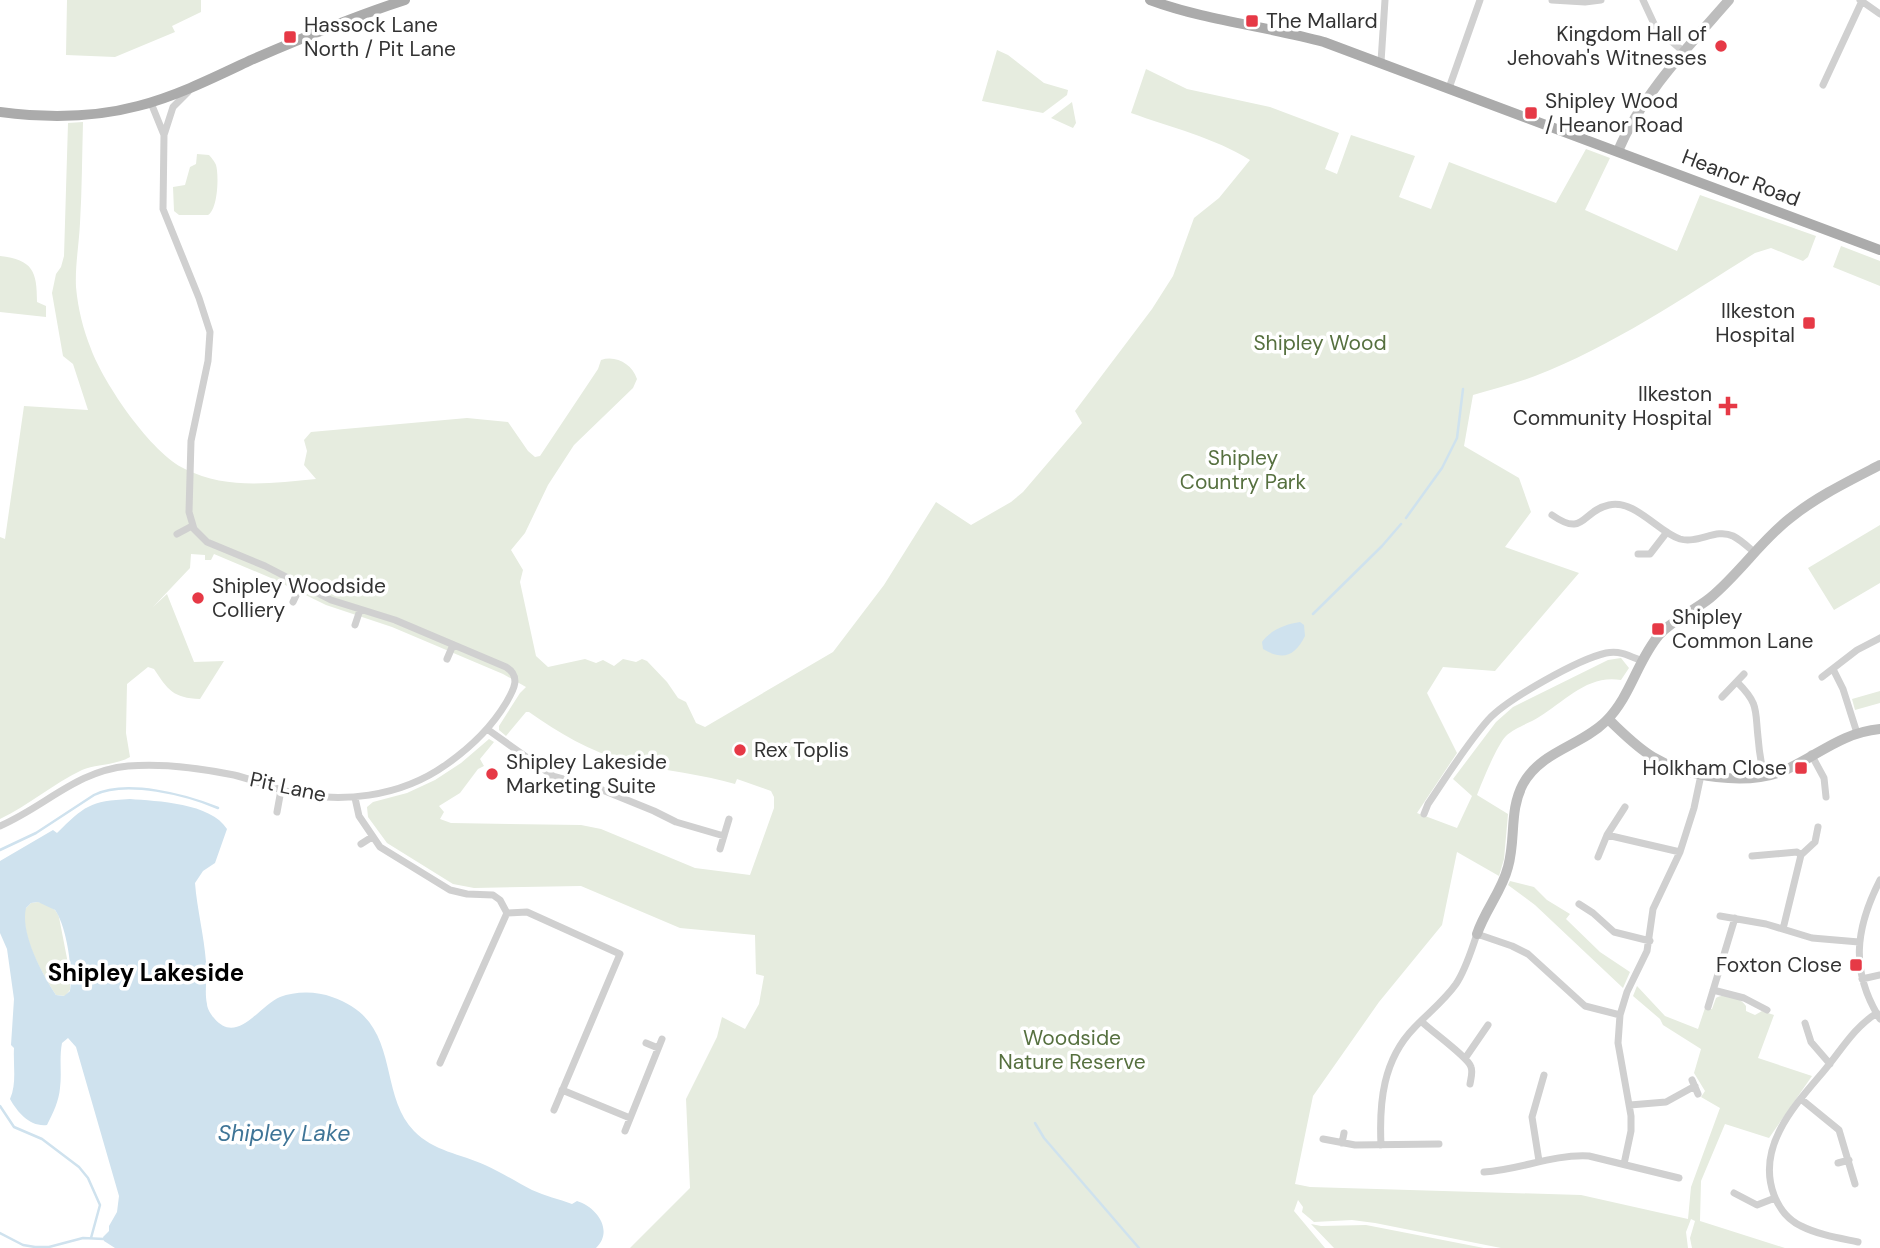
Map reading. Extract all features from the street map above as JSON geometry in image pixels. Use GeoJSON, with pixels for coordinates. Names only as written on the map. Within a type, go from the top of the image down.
{"type":"FeatureCollection","features":[{"type":"Feature","properties":{"kind":"main road"},"geometry":{"type":"LineString","coordinates":[[0,112],[74,116],[118,111],[151,103],[345,20],[405,0]]}},
{"type":"Feature","properties":{"kind":"main road","name":"Heanor Road"},"geometry":{"type":"LineString","coordinates":[[1150,0],[1205,18],[1296,34],[1381,62],[1880,250]]}},
{"type":"Feature","properties":{"kind":"street"},"geometry":{"type":"LineString","coordinates":[[1381,62],[1385,0]]}},
{"type":"Feature","properties":{"kind":"street"},"geometry":{"type":"LineString","coordinates":[[1449,88],[1480,0]]}},
{"type":"Feature","properties":{"kind":"street"},"geometry":{"type":"LineString","coordinates":[[1552,0],[1601,0]]}},
{"type":"Feature","properties":{"kind":"street"},"geometry":{"type":"LineString","coordinates":[[1643,0],[1656,28],[1684,52]]}},
{"type":"Feature","properties":{"kind":"street"},"geometry":{"type":"LineString","coordinates":[[1618,151],[1648,99],[1729,0]]}},
{"type":"Feature","properties":{"kind":"street"},"geometry":{"type":"LineString","coordinates":[[1824,85],[1861,1],[1880,14]]}},
{"type":"Feature","properties":{"kind":"street"},"geometry":{"type":"LineString","coordinates":[[177,534],[192,526],[189,512],[191,442],[208,361],[210,336],[199,298],[164,213],[164,135],[173,107],[195,85]]}},
{"type":"Feature","properties":{"kind":"street"},"geometry":{"type":"LineString","coordinates":[[151,103],[164,135]]}},
{"type":"Feature","properties":{"kind":"street"},"geometry":{"type":"LineString","coordinates":[[1381,1145],[1380,1107],[1387,1072],[1401,1045],[1457,983],[1466,965],[1482,918],[1507,872],[1514,807],[1525,780],[1546,758],[1586,737],[1608,719],[1624,698],[1642,662],[1661,633],[1681,616],[1709,599],[1796,514],[1880,465]]}},
{"type":"Feature","properties":{"kind":"street"},"geometry":{"type":"LineString","coordinates":[[1552,515],[1566,528],[1600,509],[1613,505],[1646,516],[1678,538],[1690,540],[1729,534],[1755,553]]}},
{"type":"Feature","properties":{"kind":"street","name":"Pit Lane"},"geometry":{"type":"LineString","coordinates":[[0,826],[26,814],[80,779],[120,767],[198,769],[236,776],[281,790],[317,796],[355,798],[399,788],[430,775],[467,749],[488,729],[510,695],[516,683],[515,677],[506,667],[395,620],[360,610],[301,585],[265,566],[208,542],[192,526]]}},
{"type":"Feature","properties":{"kind":"street"},"geometry":{"type":"LineString","coordinates":[[1638,554],[1650,554],[1667,532]]}},
{"type":"Feature","properties":{"kind":"street"},"geometry":{"type":"LineString","coordinates":[[293,602],[301,585]]}},
{"type":"Feature","properties":{"kind":"street"},"geometry":{"type":"LineString","coordinates":[[355,625],[360,610]]}},
{"type":"Feature","properties":{"kind":"street"},"geometry":{"type":"LineString","coordinates":[[1822,677],[1857,650],[1880,639]]}},
{"type":"Feature","properties":{"kind":"street"},"geometry":{"type":"LineString","coordinates":[[447,659],[453,645]]}},
{"type":"Feature","properties":{"kind":"street"},"geometry":{"type":"LineString","coordinates":[[1424,814],[1428,804],[1487,721],[1511,701],[1555,676],[1605,653],[1622,653],[1642,662]]}},
{"type":"Feature","properties":{"kind":"street"},"geometry":{"type":"LineString","coordinates":[[1833,668],[1843,689],[1857,733]]}},
{"type":"Feature","properties":{"kind":"street"},"geometry":{"type":"LineString","coordinates":[[1723,697],[1744,674]]}},
{"type":"Feature","properties":{"kind":"street"},"geometry":{"type":"LineString","coordinates":[[1738,683],[1752,697],[1756,708],[1763,776]]}},
{"type":"Feature","properties":{"kind":"street"},"geometry":{"type":"LineString","coordinates":[[1608,719],[1654,758],[1673,767],[1701,775],[1734,778],[1781,772],[1840,739],[1880,729]]}},
{"type":"Feature","properties":{"kind":"street"},"geometry":{"type":"LineString","coordinates":[[488,729],[553,776],[603,790],[676,822],[724,836]]}},
{"type":"Feature","properties":{"kind":"street"},"geometry":{"type":"LineString","coordinates":[[1811,754],[1824,778],[1827,797]]}},
{"type":"Feature","properties":{"kind":"street"},"geometry":{"type":"LineString","coordinates":[[1624,1164],[1631,1131],[1630,1105],[1618,1043],[1620,1015],[1627,992],[1643,963],[1650,941],[1653,909],[1680,852],[1701,775]]}},
{"type":"Feature","properties":{"kind":"street"},"geometry":{"type":"LineString","coordinates":[[548,786],[553,776]]}},
{"type":"Feature","properties":{"kind":"street"},"geometry":{"type":"LineString","coordinates":[[277,812],[281,790]]}},
{"type":"Feature","properties":{"kind":"street"},"geometry":{"type":"LineString","coordinates":[[355,798],[359,816],[372,837],[385,850],[435,883],[457,892],[492,894],[500,900],[507,913]]}},
{"type":"Feature","properties":{"kind":"street"},"geometry":{"type":"LineString","coordinates":[[1598,856],[1607,835],[1625,807]]}},
{"type":"Feature","properties":{"kind":"street"},"geometry":{"type":"LineString","coordinates":[[720,849],[729,818]]}},
{"type":"Feature","properties":{"kind":"street"},"geometry":{"type":"LineString","coordinates":[[1783,929],[1801,855],[1815,842],[1818,827]]}},
{"type":"Feature","properties":{"kind":"street"},"geometry":{"type":"LineString","coordinates":[[1607,835],[1680,852]]}},
{"type":"Feature","properties":{"kind":"street"},"geometry":{"type":"LineString","coordinates":[[361,844],[372,837]]}},
{"type":"Feature","properties":{"kind":"street"},"geometry":{"type":"LineString","coordinates":[[1752,856],[1797,852],[1801,855]]}},
{"type":"Feature","properties":{"kind":"street"},"geometry":{"type":"LineString","coordinates":[[1858,1241],[1804,1228],[1789,1217],[1775,1198],[1770,1179],[1770,1153],[1781,1127],[1801,1099],[1857,1028],[1878,1016],[1862,979],[1859,942],[1867,908],[1880,880]]}},
{"type":"Feature","properties":{"kind":"street"},"geometry":{"type":"LineString","coordinates":[[1579,904],[1614,932],[1650,941]]}},
{"type":"Feature","properties":{"kind":"street"},"geometry":{"type":"LineString","coordinates":[[507,913],[527,912],[620,954],[554,1110]]}},
{"type":"Feature","properties":{"kind":"street"},"geometry":{"type":"LineString","coordinates":[[440,1063],[507,913]]}},
{"type":"Feature","properties":{"kind":"street"},"geometry":{"type":"LineString","coordinates":[[1720,916],[1783,929],[1812,939],[1859,942]]}},
{"type":"Feature","properties":{"kind":"street"},"geometry":{"type":"LineString","coordinates":[[1708,1007],[1734,918]]}},
{"type":"Feature","properties":{"kind":"street"},"geometry":{"type":"LineString","coordinates":[[1477,934],[1528,954],[1585,1006],[1620,1015]]}},
{"type":"Feature","properties":{"kind":"street"},"geometry":{"type":"LineString","coordinates":[[1862,979],[1880,975]]}},
{"type":"Feature","properties":{"kind":"street"},"geometry":{"type":"LineString","coordinates":[[1713,990],[1744,998],[1754,1007],[1767,1010]]}},
{"type":"Feature","properties":{"kind":"street"},"geometry":{"type":"LineString","coordinates":[[1421,1021],[1438,1038],[1466,1057],[1472,1068],[1470,1084]]}},
{"type":"Feature","properties":{"kind":"street"},"geometry":{"type":"LineString","coordinates":[[1805,1023],[1811,1042],[1830,1064]]}},
{"type":"Feature","properties":{"kind":"street"},"geometry":{"type":"LineString","coordinates":[[1466,1057],[1488,1025]]}},
{"type":"Feature","properties":{"kind":"street"},"geometry":{"type":"LineString","coordinates":[[625,1131],[662,1039]]}},
{"type":"Feature","properties":{"kind":"street"},"geometry":{"type":"LineString","coordinates":[[646,1043],[658,1048]]}},
{"type":"Feature","properties":{"kind":"street"},"geometry":{"type":"LineString","coordinates":[[1539,1161],[1532,1117],[1545,1076]]}},
{"type":"Feature","properties":{"kind":"street"},"geometry":{"type":"LineString","coordinates":[[1630,1105],[1662,1103],[1695,1087]]}},
{"type":"Feature","properties":{"kind":"street"},"geometry":{"type":"LineString","coordinates":[[562,1090],[630,1118]]}},
{"type":"Feature","properties":{"kind":"street"},"geometry":{"type":"LineString","coordinates":[[1801,1099],[1839,1130],[1856,1184]]}},
{"type":"Feature","properties":{"kind":"street"},"geometry":{"type":"LineString","coordinates":[[1342,1143],[1343,1133]]}},
{"type":"Feature","properties":{"kind":"street"},"geometry":{"type":"LineString","coordinates":[[1324,1139],[1381,1145],[1439,1144]]}},
{"type":"Feature","properties":{"kind":"street"},"geometry":{"type":"LineString","coordinates":[[1414,1145],[1415,1155]]}},
{"type":"Feature","properties":{"kind":"street"},"geometry":{"type":"LineString","coordinates":[[1484,1172],[1577,1156],[1679,1178]]}},
{"type":"Feature","properties":{"kind":"street"},"geometry":{"type":"LineString","coordinates":[[1838,1163],[1849,1160]]}},
{"type":"Feature","properties":{"kind":"street"},"geometry":{"type":"LineString","coordinates":[[1501,1171],[1502,1182]]}},
{"type":"Feature","properties":{"kind":"street"},"geometry":{"type":"LineString","coordinates":[[1662,1184],[1663,1175]]}},
{"type":"Feature","properties":{"kind":"street"},"geometry":{"type":"LineString","coordinates":[[1734,1193],[1757,1205],[1775,1198]]}},
{"type":"Feature","properties":{"kind":"green space"},"geometry":{"type":"Polygon","coordinates":[[[67,0],[201,0],[201,12],[172,26],[175,32],[115,57],[66,55],[67,0]]]}},
{"type":"Feature","properties":{"kind":"green space"},"geometry":{"type":"Polygon","coordinates":[[[997,50],[1008,55],[1044,83],[1068,90],[1067,95],[1043,113],[982,101],[997,50]]]}},
{"type":"Feature","properties":{"kind":"green space"},"geometry":{"type":"Polygon","coordinates":[[[1146,69],[1187,89],[1270,107],[1339,133],[1325,169],[1337,174],[1351,135],[1415,156],[1399,197],[1431,209],[1449,162],[1556,203],[1586,149],[1610,158],[1585,210],[1677,251],[1700,195],[1816,236],[1808,257],[1803,261],[1771,248],[1755,253],[1648,320],[1592,350],[1527,379],[1473,395],[1464,446],[1519,478],[1531,512],[1505,547],[1579,573],[1495,671],[1443,667],[1427,693],[1457,753],[1417,813],[1457,828],[1472,796],[1453,779],[1496,722],[1513,707],[1608,660],[1621,658],[1629,668],[1621,680],[1598,681],[1577,690],[1539,717],[1513,730],[1502,741],[1477,795],[1508,814],[1504,859],[1499,876],[1457,852],[1442,925],[1379,1002],[1313,1096],[1295,1184],[1310,1187],[1581,1195],[1688,1219],[1691,1187],[1720,1108],[1701,1097],[1705,1091],[1694,1073],[1701,1049],[1663,1025],[1660,1019],[1633,996],[1637,986],[1665,1016],[1698,1029],[1705,1008],[1712,1009],[1719,996],[1732,996],[1746,1006],[1746,1011],[1755,1015],[1762,1011],[1774,1015],[1758,1058],[1812,1076],[1769,1138],[1725,1124],[1701,1181],[1700,1221],[1785,1248],[1692,1248],[1690,1238],[1695,1221],[1691,1219],[1686,1232],[1688,1248],[1501,1248],[1375,1223],[1352,1220],[1314,1222],[1302,1212],[1303,1207],[1298,1200],[1294,1211],[1325,1248],[630,1248],[690,1188],[686,1099],[717,1037],[722,1017],[745,1029],[759,1004],[764,976],[756,974],[755,935],[680,928],[581,886],[474,888],[453,884],[387,843],[368,817],[367,807],[373,802],[407,793],[435,780],[461,763],[489,739],[494,742],[480,759],[484,766],[478,769],[460,793],[439,806],[444,812],[440,819],[451,823],[581,825],[601,829],[695,868],[750,875],[774,808],[771,791],[737,779],[735,784],[613,757],[575,741],[529,712],[526,712],[506,736],[499,730],[499,726],[526,687],[503,674],[392,627],[326,605],[214,554],[211,560],[205,560],[205,555],[191,554],[190,568],[153,607],[167,594],[194,662],[224,661],[200,699],[183,697],[172,692],[154,669],[148,667],[127,684],[126,733],[130,757],[82,770],[0,819],[0,537],[5,539],[24,406],[88,410],[73,364],[63,356],[52,293],[64,256],[68,123],[83,122],[76,287],[81,319],[91,349],[117,398],[144,433],[172,461],[201,476],[249,483],[316,479],[304,465],[307,451],[304,440],[311,432],[467,418],[508,422],[528,451],[535,457],[540,456],[598,369],[601,360],[618,360],[627,365],[637,379],[633,388],[574,445],[548,485],[525,533],[511,550],[523,570],[520,582],[536,656],[548,667],[585,659],[596,663],[603,660],[614,666],[623,659],[636,662],[642,659],[667,682],[678,698],[686,702],[696,723],[705,727],[833,652],[884,585],[936,502],[971,525],[1023,492],[1082,423],[1075,411],[1152,309],[1173,276],[1194,218],[1219,198],[1250,160],[1207,139],[1131,113],[1146,69]]]}},
{"type":"Feature","properties":{"kind":"green space"},"geometry":{"type":"Polygon","coordinates":[[[1072,102],[1076,123],[1073,128],[1051,118],[1072,102]]]}},
{"type":"Feature","properties":{"kind":"green space"},"geometry":{"type":"Polygon","coordinates":[[[197,154],[209,155],[216,165],[214,206],[208,215],[179,215],[174,211],[173,187],[185,185],[190,167],[196,164],[197,154]]]}},
{"type":"Feature","properties":{"kind":"green space"},"geometry":{"type":"Polygon","coordinates":[[[1841,246],[1880,261],[1880,286],[1833,267],[1841,246]]]}},
{"type":"Feature","properties":{"kind":"green space"},"geometry":{"type":"Polygon","coordinates":[[[0,256],[20,261],[31,269],[36,282],[37,302],[46,306],[46,317],[0,312],[0,256]]]}},
{"type":"Feature","properties":{"kind":"green space"},"geometry":{"type":"Polygon","coordinates":[[[1880,525],[1880,583],[1834,610],[1808,568],[1880,525]]]}},
{"type":"Feature","properties":{"kind":"green space"},"geometry":{"type":"Polygon","coordinates":[[[1880,691],[1880,703],[1855,710],[1852,699],[1880,691]]]}},
{"type":"Feature","properties":{"kind":"green space"},"geometry":{"type":"Polygon","coordinates":[[[1510,881],[1534,887],[1547,900],[1570,914],[1566,919],[1600,952],[1630,972],[1623,988],[1535,905],[1508,885],[1510,881]]]}},
{"type":"Feature","properties":{"kind":"green space"},"geometry":{"type":"Polygon","coordinates":[[[38,902],[51,907],[59,917],[70,974],[70,990],[65,996],[56,995],[29,942],[25,909],[31,903],[38,902]]]}},
{"type":"Feature","properties":{"kind":"green space"},"geometry":{"type":"Polygon","coordinates":[[[1311,1224],[1366,1225],[1484,1248],[1334,1248],[1311,1224]]]}},
{"type":"Feature","properties":{"kind":"water"},"geometry":{"type":"Polygon","coordinates":[[[1300,622],[1304,625],[1305,636],[1293,652],[1277,655],[1263,649],[1262,642],[1269,634],[1300,622]]]}},
{"type":"Feature","properties":{"kind":"water","name":"Shipley Lake"},"geometry":{"type":"Polygon","coordinates":[[[130,799],[196,809],[219,820],[227,829],[215,863],[203,871],[195,883],[204,942],[206,999],[214,1018],[231,1028],[240,1026],[272,1001],[299,993],[326,995],[354,1008],[369,1022],[379,1039],[395,1097],[402,1115],[414,1131],[438,1148],[485,1165],[537,1192],[572,1204],[577,1201],[591,1208],[603,1227],[601,1241],[596,1248],[115,1248],[104,1241],[103,1237],[109,1231],[117,1212],[119,1196],[76,1047],[68,1038],[62,1043],[59,1093],[47,1125],[35,1124],[25,1118],[10,1099],[14,1080],[14,1048],[11,1045],[14,999],[7,949],[0,933],[0,861],[53,830],[57,833],[89,807],[105,801],[130,799]],[[38,902],[31,903],[26,908],[26,929],[45,976],[56,995],[64,996],[70,991],[70,961],[63,927],[55,910],[38,902]]]}},
{"type":"Feature","properties":{"kind":"waterway"},"geometry":{"type":"LineString","coordinates":[[1406,518],[1442,468],[1457,438],[1463,389]]}},
{"type":"Feature","properties":{"kind":"waterway"},"geometry":{"type":"LineString","coordinates":[[1313,614],[1401,524]]}},
{"type":"Feature","properties":{"kind":"waterway"},"geometry":{"type":"LineString","coordinates":[[0,850],[36,833],[94,795],[107,790],[123,788],[156,791],[190,798],[218,808]]}},
{"type":"Feature","properties":{"kind":"waterway"},"geometry":{"type":"LineString","coordinates":[[0,1106],[14,1127],[42,1139],[79,1167],[88,1178],[100,1205],[91,1238]]}},
{"type":"Feature","properties":{"kind":"waterway"},"geometry":{"type":"LineString","coordinates":[[1035,1123],[1044,1138],[1139,1248]]}},
{"type":"Feature","properties":{"kind":"waterway"},"geometry":{"type":"LineString","coordinates":[[0,1233],[23,1245],[35,1247],[49,1247],[83,1238],[104,1239]]}},
{"type":"Feature","properties":{"kind":"place","name":"The Mallard"},"geometry":{"type":"Point","coordinates":[1252,21]}},
{"type":"Feature","properties":{"kind":"place","name":"Hassock Lane North / Pit Lane"},"geometry":{"type":"Point","coordinates":[290,37]}},
{"type":"Feature","properties":{"kind":"place","name":"Kingdom Hall of Jehovah's Witnesses"},"geometry":{"type":"Point","coordinates":[1721,46]}},
{"type":"Feature","properties":{"kind":"place","name":"Shipley Wood / Heanor Road"},"geometry":{"type":"Point","coordinates":[1531,113]}},
{"type":"Feature","properties":{"kind":"place","name":"Ilkeston Hospital"},"geometry":{"type":"Point","coordinates":[1809,323]}},
{"type":"Feature","properties":{"kind":"place","name":"Ilkeston Community Hospital"},"geometry":{"type":"Point","coordinates":[1728,406]}},
{"type":"Feature","properties":{"kind":"place","name":"Shipley Woodside Colliery"},"geometry":{"type":"Point","coordinates":[198,598]}},
{"type":"Feature","properties":{"kind":"place","name":"Shipley Common Lane"},"geometry":{"type":"Point","coordinates":[1658,629]}},
{"type":"Feature","properties":{"kind":"place","name":"Rex Toplis"},"geometry":{"type":"Point","coordinates":[740,750]}},
{"type":"Feature","properties":{"kind":"place","name":"Holkham Close"},"geometry":{"type":"Point","coordinates":[1801,768]}},
{"type":"Feature","properties":{"kind":"place","name":"Shipley Lakeside Marketing Suite"},"geometry":{"type":"Point","coordinates":[492,774]}},
{"type":"Feature","properties":{"kind":"place","name":"Foxton Close"},"geometry":{"type":"Point","coordinates":[1856,965]}},
{"type":"Feature","properties":{"kind":"district","name":"Shipley Lakeside"},"geometry":{"type":"Point","coordinates":[146,972]}},
{"type":"Feature","properties":{"kind":"park label","name":"Shipley Wood"},"geometry":{"type":"Point","coordinates":[1320,343]}},
{"type":"Feature","properties":{"kind":"park label","name":"Shipley Country Park"},"geometry":{"type":"Point","coordinates":[1243,470]}},
{"type":"Feature","properties":{"kind":"park label","name":"Woodside Nature Reserve"},"geometry":{"type":"Point","coordinates":[1072,1050]}}]}
